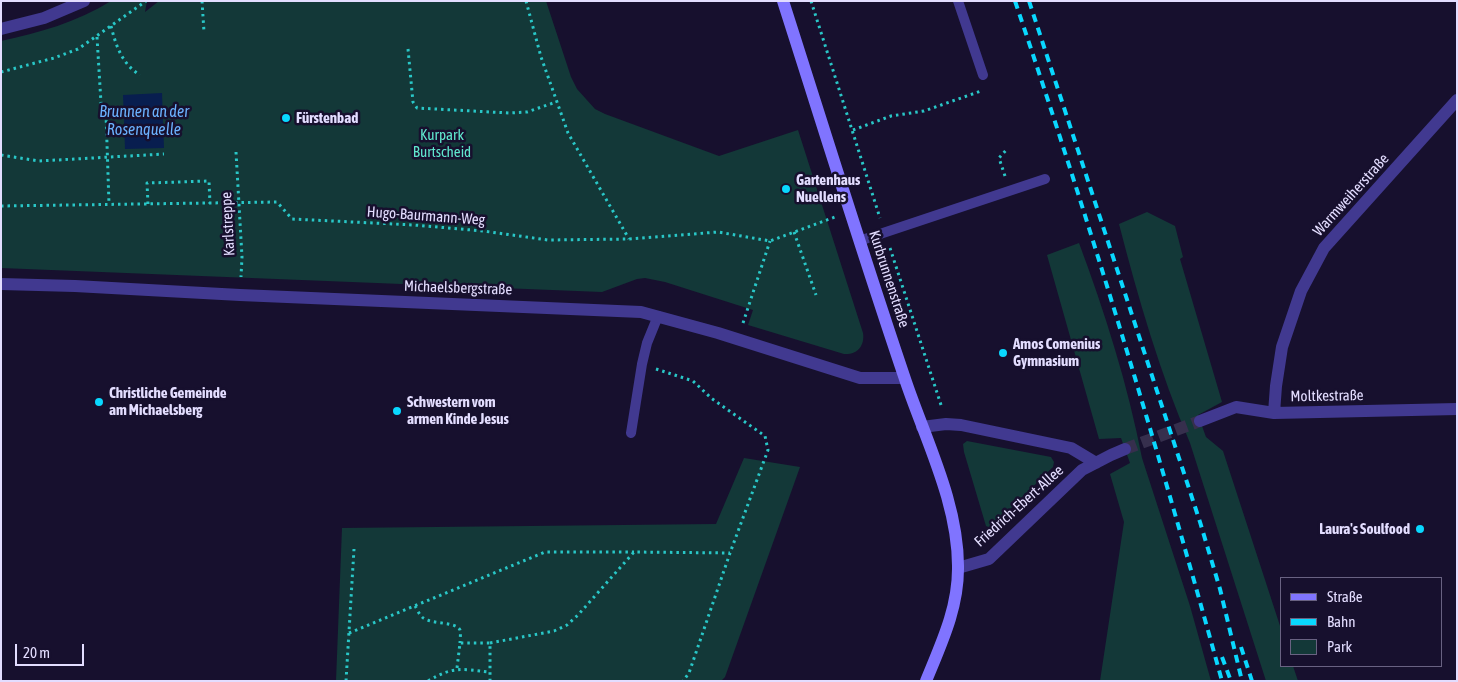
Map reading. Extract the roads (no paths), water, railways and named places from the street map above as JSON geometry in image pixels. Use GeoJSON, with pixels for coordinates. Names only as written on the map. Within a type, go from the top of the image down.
{"type":"FeatureCollection","features":[{"type":"Feature","properties":{"kind":"main road","name":"Kurbrunnenstraße"},"geometry":{"type":"LineString","coordinates":[[782,1],[904,378],[941,480],[954,527],[958,568]]}},
{"type":"Feature","properties":{"kind":"main road"},"geometry":{"type":"LineString","coordinates":[[926,681],[948,628],[956,596],[958,568]]}},
{"type":"Feature","properties":{"kind":"street"},"geometry":{"type":"LineString","coordinates":[[1,29],[44,18],[84,1]]}},
{"type":"Feature","properties":{"kind":"street","name":"Warmweiherstraße"},"geometry":{"type":"LineString","coordinates":[[1274,413],[1282,348],[1301,291],[1324,248],[1457,100]]}},
{"type":"Feature","properties":{"kind":"street","name":"Michaelsbergstraße"},"geometry":{"type":"LineString","coordinates":[[1,284],[622,310],[658,316],[860,378],[904,378]]}},
{"type":"Feature","properties":{"kind":"street","name":"Moltkestraße"},"geometry":{"type":"LineString","coordinates":[[1200,421],[1236,407],[1274,413],[1457,409]]}},
{"type":"Feature","properties":{"kind":"street"},"geometry":{"type":"LineString","coordinates":[[922,427],[946,424],[961,425],[1070,448],[1096,463],[1125,450]]}},
{"type":"Feature","properties":{"kind":"street","name":"Friedrich-Ebert-Allee"},"geometry":{"type":"LineString","coordinates":[[958,568],[989,558],[1082,470],[1096,463]]}},
{"type":"Feature","properties":{"kind":"lane"},"geometry":{"type":"LineString","coordinates":[[958,1],[983,75]]}},
{"type":"Feature","properties":{"kind":"lane"},"geometry":{"type":"LineString","coordinates":[[859,241],[1045,179]]}},
{"type":"Feature","properties":{"kind":"lane"},"geometry":{"type":"LineString","coordinates":[[632,434],[642,364],[647,343],[658,316]]}},
{"type":"Feature","properties":{"kind":"water","name":"Brunnen an der Rosenquelle"},"geometry":{"type":"Polygon","coordinates":[[[162,93],[164,148],[125,149],[123,95],[162,93]]]}},
{"type":"Feature","properties":{"kind":"tunnel"},"geometry":{"type":"LineString","coordinates":[[1125,449],[1200,421]]}},
{"type":"Feature","properties":{"kind":"railway"},"geometry":{"type":"LineString","coordinates":[[1015,1],[1071,170],[1123,340],[1174,510],[1222,681]]}},
{"type":"Feature","properties":{"kind":"railway"},"geometry":{"type":"LineString","coordinates":[[1029,1],[1200,522],[1220,589],[1242,681]]}},
{"type":"Feature","properties":{"kind":"railway"},"geometry":{"type":"LineString","coordinates":[[1241,647],[1252,681]]}},
{"type":"Feature","properties":{"kind":"railway"},"geometry":{"type":"LineString","coordinates":[[1222,657],[1231,681]]}},
{"type":"Feature","properties":{"kind":"place","name":"Fürstenbad"},"geometry":{"type":"Point","coordinates":[286,118]}},
{"type":"Feature","properties":{"kind":"place","name":"Gartenhaus Nuellens"},"geometry":{"type":"Point","coordinates":[786,189]}},
{"type":"Feature","properties":{"kind":"place","name":"Amos Comenius Gymnasium"},"geometry":{"type":"Point","coordinates":[1003,353]}},
{"type":"Feature","properties":{"kind":"place","name":"Christliche Gemeinde am Michaelsberg"},"geometry":{"type":"Point","coordinates":[99,402]}},
{"type":"Feature","properties":{"kind":"place","name":"Schwestern vom armen Kinde Jesus"},"geometry":{"type":"Point","coordinates":[397,411]}},
{"type":"Feature","properties":{"kind":"place","name":"Laura's Soulfood"},"geometry":{"type":"Point","coordinates":[1420,529]}},
{"type":"Feature","properties":{"kind":"park label","name":"Kurpark Burtscheid"},"geometry":{"type":"Point","coordinates":[442,144]}}]}
